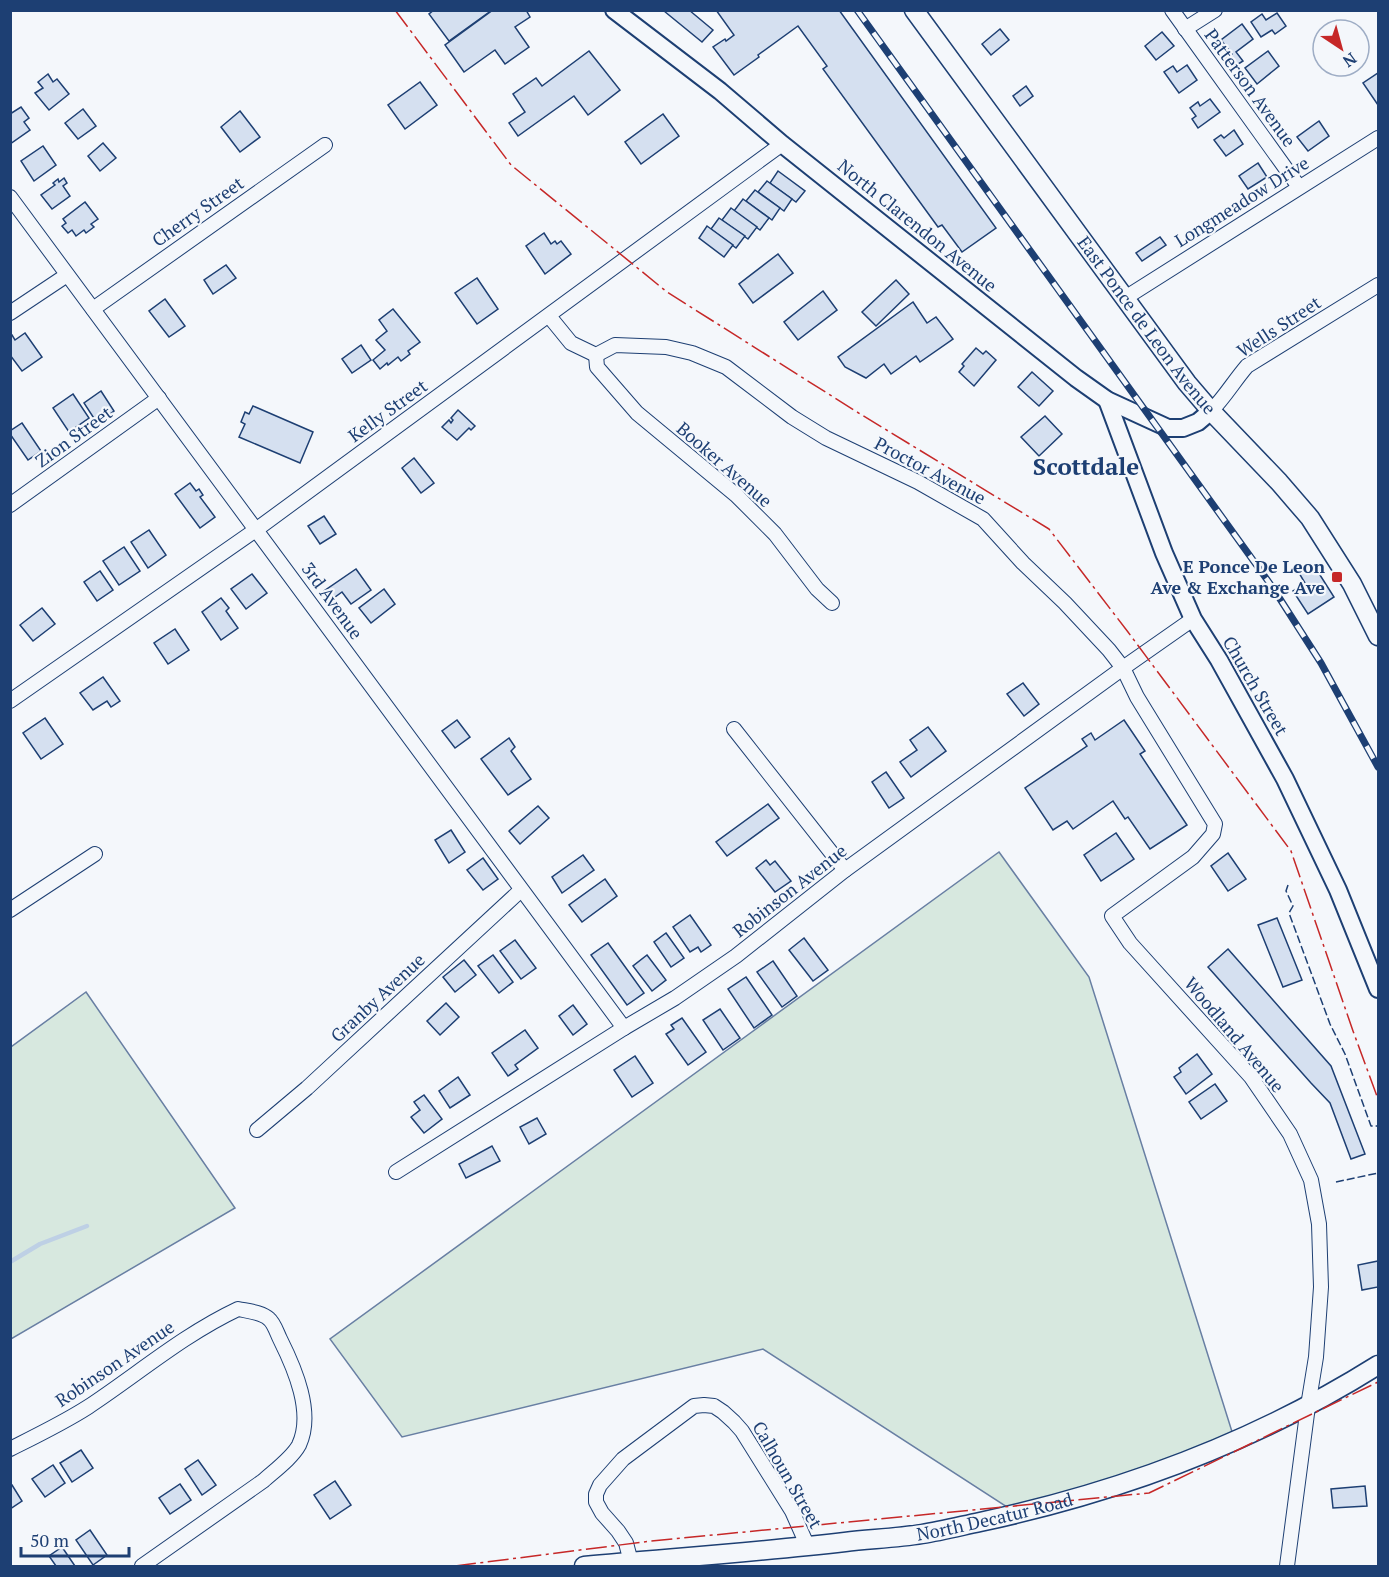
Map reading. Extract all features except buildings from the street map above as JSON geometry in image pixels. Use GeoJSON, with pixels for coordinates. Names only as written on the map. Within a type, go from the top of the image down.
{"type":"FeatureCollection","features":[{"type":"Feature","properties":{"kind":"main road","name":"East Ponce de Leon Avenue"},"geometry":{"type":"LineString","coordinates":[[914,10],[1187,383],[1210,411],[1279,482],[1310,518],[1352,584],[1378,636]]}},
{"type":"Feature","properties":{"kind":"main road","name":"North Decatur Road"},"geometry":{"type":"LineString","coordinates":[[584,1566],[808,1547],[922,1534],[1003,1517],[1113,1487],[1182,1462],[1308,1406],[1378,1365]]}},
{"type":"Feature","properties":{"kind":"street","name":"North Clarendon Avenue"},"geometry":{"type":"LineString","coordinates":[[614,10],[720,90],[782,144],[1076,378],[1107,400],[1168,428],[1183,428],[1198,422],[1210,411]]}},
{"type":"Feature","properties":{"kind":"street","name":"Patterson Avenue"},"geometry":{"type":"LineString","coordinates":[[1172,10],[1299,187]]}},
{"type":"Feature","properties":{"kind":"street"},"geometry":{"type":"LineString","coordinates":[[1185,29],[1215,10]]}},
{"type":"Feature","properties":{"kind":"street","name":"Longmeadow Drive"},"geometry":{"type":"LineString","coordinates":[[1125,298],[1378,138]]}},
{"type":"Feature","properties":{"kind":"street","name":"Kelly Street"},"geometry":{"type":"LineString","coordinates":[[10,701],[256,529],[782,144]]}},
{"type":"Feature","properties":{"kind":"street","name":"Cherry Street"},"geometry":{"type":"LineString","coordinates":[[93,309],[325,145]]}},
{"type":"Feature","properties":{"kind":"street","name":"3rd Avenue"},"geometry":{"type":"LineString","coordinates":[[10,196],[624,1028]]}},
{"type":"Feature","properties":{"kind":"street"},"geometry":{"type":"LineString","coordinates":[[10,313],[67,274]]}},
{"type":"Feature","properties":{"kind":"street","name":"Wells Street"},"geometry":{"type":"LineString","coordinates":[[1210,411],[1224,398],[1235,380],[1248,366],[1378,285]]}},
{"type":"Feature","properties":{"kind":"street"},"geometry":{"type":"LineString","coordinates":[[549,316],[571,343],[596,355]]}},
{"type":"Feature","properties":{"kind":"street","name":"Proctor Avenue"},"geometry":{"type":"LineString","coordinates":[[596,355],[615,345],[666,347],[692,353],[726,367],[792,417],[826,438],[918,482],[982,519],[1065,603],[1123,668],[1137,697],[1215,824],[1213,834]]}},
{"type":"Feature","properties":{"kind":"street","name":"Booker Avenue"},"geometry":{"type":"LineString","coordinates":[[596,355],[597,368],[638,413],[736,495],[775,534],[817,589],[832,603]]}},
{"type":"Feature","properties":{"kind":"street","name":"Zion Street"},"geometry":{"type":"LineString","coordinates":[[10,505],[159,398]]}},
{"type":"Feature","properties":{"kind":"street","name":"Church Street"},"geometry":{"type":"LineString","coordinates":[[1107,400],[1164,553],[1193,619],[1219,660],[1285,779],[1338,890],[1378,988]]}},
{"type":"Feature","properties":{"kind":"street","name":"Robinson Avenue"},"geometry":{"type":"LineString","coordinates":[[396,1172],[675,998],[736,956],[844,870],[1193,619]]}},
{"type":"Feature","properties":{"kind":"street"},"geometry":{"type":"LineString","coordinates":[[734,729],[844,870]]}},
{"type":"Feature","properties":{"kind":"street","name":"Woodland Avenue"},"geometry":{"type":"LineString","coordinates":[[1213,834],[1193,857],[1112,916],[1130,944],[1251,1077],[1290,1134],[1311,1180],[1319,1224],[1321,1287],[1316,1357],[1287,1566]]}},
{"type":"Feature","properties":{"kind":"street"},"geometry":{"type":"LineString","coordinates":[[10,910],[95,854]]}},
{"type":"Feature","properties":{"kind":"street","name":"Granby Avenue"},"geometry":{"type":"LineString","coordinates":[[257,1130],[307,1088],[521,890]]}},
{"type":"Feature","properties":{"kind":"street","name":"Robinson Avenue"},"geometry":{"type":"LineString","coordinates":[[10,1449],[86,1408],[170,1348],[214,1320],[238,1309],[270,1319],[291,1361],[300,1389],[305,1425],[298,1446],[282,1465],[254,1488],[142,1566]]}},
{"type":"Feature","properties":{"kind":"street","name":"Calhoun Street"},"geometry":{"type":"LineString","coordinates":[[631,1562],[624,1541],[596,1502],[596,1494],[600,1485],[623,1459],[694,1406],[704,1405],[714,1406],[742,1431],[792,1511],[808,1547]]}},
{"type":"Feature","properties":{"kind":"shaded area"},"geometry":{"type":"Polygon","coordinates":[[[999,852],[1089,977],[1234,1438],[1096,1488],[1010,1509],[763,1349],[402,1437],[330,1339],[999,852]]]}},
{"type":"Feature","properties":{"kind":"shaded area"},"geometry":{"type":"Polygon","coordinates":[[[86,992],[235,1208],[11,1339],[11,1047],[86,992]]]}},
{"type":"Feature","properties":{"kind":"waterway"},"geometry":{"type":"LineString","coordinates":[[10,1262],[40,1244],[87,1226]]}},
{"type":"Feature","properties":{"kind":"railway"},"geometry":{"type":"LineString","coordinates":[[857,10],[1273,588],[1321,663],[1378,767]]}},
{"type":"Feature","properties":{"kind":"fence"},"geometry":{"type":"LineString","coordinates":[[1288,885],[1286,891],[1293,906],[1289,913],[1330,1024],[1345,1054],[1371,1126],[1378,1126]]}},
{"type":"Feature","properties":{"kind":"fence"},"geometry":{"type":"LineString","coordinates":[[1336,1182],[1378,1173]]}},
{"type":"Feature","properties":{"kind":"power"},"geometry":{"type":"LineString","coordinates":[[395,10],[511,165],[667,292],[857,412],[1049,529],[1291,851],[1378,1099]]}},
{"type":"Feature","properties":{"kind":"power"},"geometry":{"type":"LineString","coordinates":[[455,1566],[651,1541],[1149,1493],[1378,1382]]}},
{"type":"Feature","properties":{"kind":"place","name":"E Ponce De Leon Ave & Exchange Ave"},"geometry":{"type":"Point","coordinates":[1337,577]}},
{"type":"Feature","properties":{"kind":"district","name":"Scottdale"},"geometry":{"type":"Point","coordinates":[1086,467]}}]}
